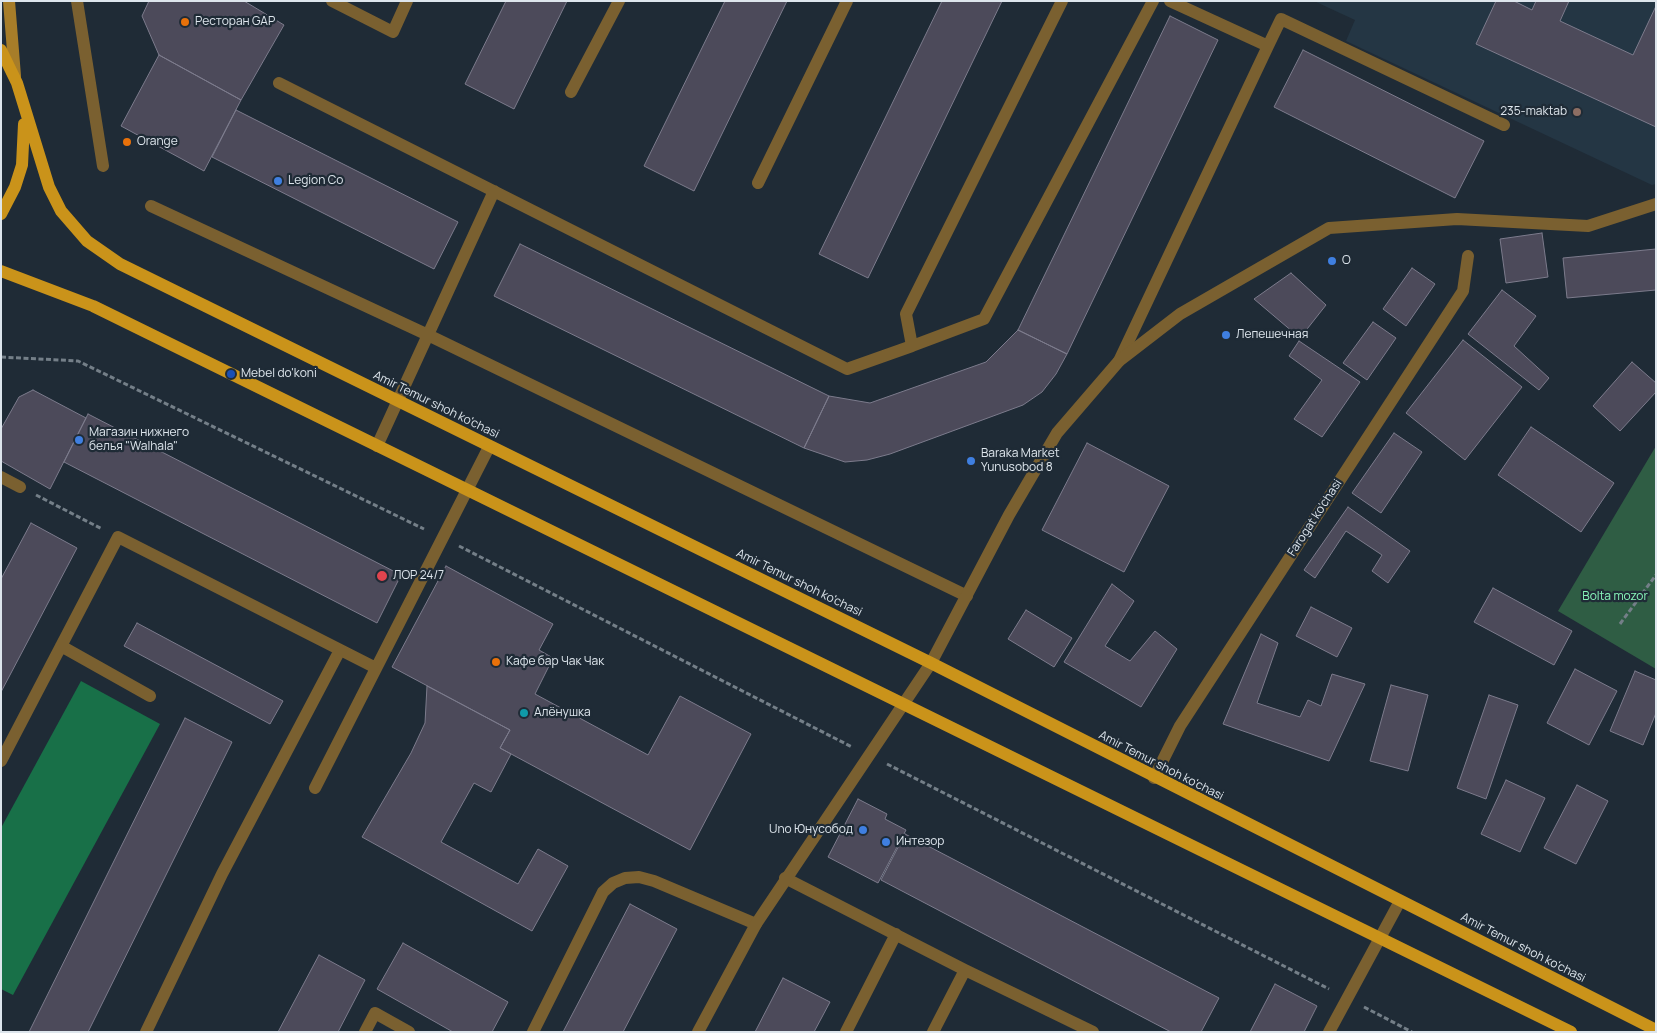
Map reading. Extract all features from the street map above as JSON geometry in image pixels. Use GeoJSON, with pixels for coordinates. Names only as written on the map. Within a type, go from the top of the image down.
{"type":"FeatureCollection","features":[{"type":"Feature","properties":{"kind":"main road"},"geometry":{"type":"LineString","coordinates":[[9,1],[11,40],[17,83]]}},
{"type":"Feature","properties":{"kind":"main road","name":"Amir Temur shoh ko'chasi"},"geometry":{"type":"LineString","coordinates":[[1,50],[17,83],[50,187],[61,211],[87,241],[126,267],[931,663],[1154,778],[1656,1030]]}},
{"type":"Feature","properties":{"kind":"main road","name":"Amir Temur shoh ko'chasi"},"geometry":{"type":"LineString","coordinates":[[1,214],[15,187],[22,165],[24,131],[17,83]]}},
{"type":"Feature","properties":{"kind":"main road"},"geometry":{"type":"LineString","coordinates":[[1,196],[22,165]]}},
{"type":"Feature","properties":{"kind":"main road"},"geometry":{"type":"LineString","coordinates":[[1,271],[93,306],[1571,1032]]}},
{"type":"Feature","properties":{"kind":"street"},"geometry":{"type":"LineString","coordinates":[[77,1],[103,166]]}},
{"type":"Feature","properties":{"kind":"street"},"geometry":{"type":"LineString","coordinates":[[332,1],[393,32],[407,1]]}},
{"type":"Feature","properties":{"kind":"street"},"geometry":{"type":"LineString","coordinates":[[571,92],[619,1]]}},
{"type":"Feature","properties":{"kind":"street"},"geometry":{"type":"LineString","coordinates":[[758,183],[848,1]]}},
{"type":"Feature","properties":{"kind":"street"},"geometry":{"type":"LineString","coordinates":[[912,346],[906,314],[1062,1]]}},
{"type":"Feature","properties":{"kind":"street"},"geometry":{"type":"LineString","coordinates":[[279,83],[847,369],[984,319],[1152,1]]}},
{"type":"Feature","properties":{"kind":"street"},"geometry":{"type":"LineString","coordinates":[[1170,1],[1268,46]]}},
{"type":"Feature","properties":{"kind":"street"},"geometry":{"type":"LineString","coordinates":[[1119,361],[1282,19],[1504,125]]}},
{"type":"Feature","properties":{"kind":"street"},"geometry":{"type":"LineString","coordinates":[[377,446],[494,191]]}},
{"type":"Feature","properties":{"kind":"street"},"geometry":{"type":"LineString","coordinates":[[698,1032],[756,924],[785,878],[931,663],[1009,515],[1056,434],[1119,361],[1180,314],[1329,228],[1457,219],[1588,226],[1656,204]]}},
{"type":"Feature","properties":{"kind":"street"},"geometry":{"type":"LineString","coordinates":[[151,206],[428,336],[967,596]]}},
{"type":"Feature","properties":{"kind":"street","name":"Farogat ko'chasi"},"geometry":{"type":"LineString","coordinates":[[1154,778],[1180,726],[1463,291],[1468,256]]}},
{"type":"Feature","properties":{"kind":"street"},"geometry":{"type":"LineString","coordinates":[[315,788],[490,447]]}},
{"type":"Feature","properties":{"kind":"street"},"geometry":{"type":"LineString","coordinates":[[1,477],[20,487]]}},
{"type":"Feature","properties":{"kind":"street"},"geometry":{"type":"LineString","coordinates":[[1,761],[118,537],[376,668]]}},
{"type":"Feature","properties":{"kind":"street"},"geometry":{"type":"LineString","coordinates":[[61,646],[150,696]]}},
{"type":"Feature","properties":{"kind":"street"},"geometry":{"type":"LineString","coordinates":[[146,1032],[222,874],[340,650]]}},
{"type":"Feature","properties":{"kind":"street"},"geometry":{"type":"LineString","coordinates":[[533,1032],[604,892],[613,883],[624,878],[640,877],[654,880],[756,924]]}},
{"type":"Feature","properties":{"kind":"street"},"geometry":{"type":"LineString","coordinates":[[785,878],[965,970],[1093,1032]]}},
{"type":"Feature","properties":{"kind":"street"},"geometry":{"type":"LineString","coordinates":[[1329,1032],[1400,902]]}},
{"type":"Feature","properties":{"kind":"street"},"geometry":{"type":"LineString","coordinates":[[846,1032],[896,934]]}},
{"type":"Feature","properties":{"kind":"street"},"geometry":{"type":"LineString","coordinates":[[933,1032],[965,970]]}},
{"type":"Feature","properties":{"kind":"street"},"geometry":{"type":"LineString","coordinates":[[365,1032],[375,1013],[409,1032]]}},
{"type":"Feature","properties":{"kind":"path"},"geometry":{"type":"LineString","coordinates":[[1,357],[78,360],[443,538],[1412,1032]]}},
{"type":"Feature","properties":{"kind":"path"},"geometry":{"type":"LineString","coordinates":[[20,487],[118,537]]}},
{"type":"Feature","properties":{"kind":"path"},"geometry":{"type":"LineString","coordinates":[[1620,624],[1656,575]]}},
{"type":"Feature","properties":{"kind":"shaded area","name":"235-maktab"},"geometry":{"type":"Polygon","coordinates":[[[1314,1],[1656,1],[1656,184],[1652,185],[1346,41],[1355,20],[1314,1]]]}},
{"type":"Feature","properties":{"kind":"green space","name":"Bolta mozor"},"geometry":{"type":"Polygon","coordinates":[[[1656,446],[1656,669],[1558,611],[1656,446]]]}},
{"type":"Feature","properties":{"kind":"green space"},"geometry":{"type":"Polygon","coordinates":[[[81,681],[160,724],[13,995],[1,989],[1,828],[81,681]]]}},
{"type":"Feature","properties":{"kind":"building"},"geometry":{"type":"Polygon","coordinates":[[[149,1],[244,1],[284,25],[241,100],[159,55],[142,16],[149,1]]]}},
{"type":"Feature","properties":{"kind":"building"},"geometry":{"type":"Polygon","coordinates":[[[506,1],[567,1],[514,109],[465,84],[506,1]]]}},
{"type":"Feature","properties":{"kind":"building"},"geometry":{"type":"Polygon","coordinates":[[[725,1],[787,1],[694,191],[644,166],[725,1]]]}},
{"type":"Feature","properties":{"kind":"building"},"geometry":{"type":"Polygon","coordinates":[[[942,1],[1002,1],[868,278],[819,254],[942,1]]]}},
{"type":"Feature","properties":{"kind":"building"},"geometry":{"type":"Polygon","coordinates":[[[1496,1],[1514,1],[1532,10],[1536,1],[1569,1],[1560,21],[1633,55],[1656,6],[1656,127],[1476,44],[1496,1]]]}},
{"type":"Feature","properties":{"kind":"building"},"geometry":{"type":"Polygon","coordinates":[[[1170,16],[1218,40],[1067,354],[1018,330],[1170,16]]]}},
{"type":"Feature","properties":{"kind":"building"},"geometry":{"type":"Polygon","coordinates":[[[1303,50],[1484,141],[1455,198],[1274,107],[1303,50]]]}},
{"type":"Feature","properties":{"kind":"building"},"geometry":{"type":"Polygon","coordinates":[[[159,55],[241,100],[204,171],[121,126],[159,55]]]}},
{"type":"Feature","properties":{"kind":"building"},"geometry":{"type":"Polygon","coordinates":[[[236,110],[458,222],[434,269],[212,157],[236,110]]]}},
{"type":"Feature","properties":{"kind":"building"},"geometry":{"type":"Polygon","coordinates":[[[1542,233],[1548,277],[1506,283],[1500,239],[1542,233]]]}},
{"type":"Feature","properties":{"kind":"building"},"geometry":{"type":"Polygon","coordinates":[[[520,244],[829,396],[804,448],[494,296],[520,244]]]}},
{"type":"Feature","properties":{"kind":"building"},"geometry":{"type":"Polygon","coordinates":[[[1656,249],[1656,290],[1567,298],[1563,258],[1656,249]]]}},
{"type":"Feature","properties":{"kind":"building"},"geometry":{"type":"Polygon","coordinates":[[[1412,268],[1435,284],[1406,326],[1383,309],[1412,268]]]}},
{"type":"Feature","properties":{"kind":"building"},"geometry":{"type":"Polygon","coordinates":[[[1291,273],[1326,305],[1300,338],[1254,299],[1291,273]]]}},
{"type":"Feature","properties":{"kind":"building"},"geometry":{"type":"Polygon","coordinates":[[[1502,290],[1536,316],[1514,346],[1549,378],[1539,390],[1468,334],[1502,290]]]}},
{"type":"Feature","properties":{"kind":"building"},"geometry":{"type":"Polygon","coordinates":[[[1373,322],[1396,338],[1367,380],[1343,363],[1373,322]]]}},
{"type":"Feature","properties":{"kind":"building"},"geometry":{"type":"Polygon","coordinates":[[[1018,330],[1067,354],[1056,374],[1042,392],[1023,405],[890,454],[867,460],[845,462],[804,448],[829,396],[870,403],[986,362],[1018,330]]]}},
{"type":"Feature","properties":{"kind":"building"},"geometry":{"type":"Polygon","coordinates":[[[1463,340],[1522,387],[1465,460],[1406,413],[1463,340]]]}},
{"type":"Feature","properties":{"kind":"building"},"geometry":{"type":"Polygon","coordinates":[[[1299,341],[1360,382],[1322,437],[1294,419],[1322,380],[1289,356],[1299,341]]]}},
{"type":"Feature","properties":{"kind":"building"},"geometry":{"type":"Polygon","coordinates":[[[1632,362],[1656,383],[1656,392],[1620,431],[1593,406],[1632,362]]]}},
{"type":"Feature","properties":{"kind":"building"},"geometry":{"type":"Polygon","coordinates":[[[33,390],[86,418],[50,489],[1,461],[1,429],[19,397],[33,390]]]}},
{"type":"Feature","properties":{"kind":"building"},"geometry":{"type":"Polygon","coordinates":[[[88,414],[401,575],[377,623],[64,462],[88,414]]]}},
{"type":"Feature","properties":{"kind":"building"},"geometry":{"type":"Polygon","coordinates":[[[1531,427],[1614,483],[1581,532],[1498,475],[1531,427]]]}},
{"type":"Feature","properties":{"kind":"building"},"geometry":{"type":"Polygon","coordinates":[[[1394,433],[1422,452],[1381,513],[1352,493],[1394,433]]]}},
{"type":"Feature","properties":{"kind":"building"},"geometry":{"type":"Polygon","coordinates":[[[1087,443],[1169,486],[1124,572],[1042,530],[1087,443]]]}},
{"type":"Feature","properties":{"kind":"building"},"geometry":{"type":"Polygon","coordinates":[[[1348,507],[1410,551],[1388,583],[1372,571],[1382,555],[1346,531],[1315,578],[1304,570],[1348,507]]]}},
{"type":"Feature","properties":{"kind":"building"},"geometry":{"type":"Polygon","coordinates":[[[31,523],[77,548],[1,692],[1,579],[31,523]]]}},
{"type":"Feature","properties":{"kind":"building","name":"Алёнушка"},"geometry":{"type":"Polygon","coordinates":[[[446,566],[553,624],[539,650],[553,658],[535,694],[648,755],[680,696],[751,734],[690,850],[500,748],[510,730],[392,667],[446,566]]]}},
{"type":"Feature","properties":{"kind":"building"},"geometry":{"type":"Polygon","coordinates":[[[1112,584],[1134,601],[1105,646],[1130,661],[1155,631],[1177,649],[1141,707],[1064,662],[1112,584]]]}},
{"type":"Feature","properties":{"kind":"building"},"geometry":{"type":"Polygon","coordinates":[[[1493,588],[1572,631],[1554,665],[1474,622],[1493,588]]]}},
{"type":"Feature","properties":{"kind":"building"},"geometry":{"type":"Polygon","coordinates":[[[1311,607],[1352,628],[1337,657],[1296,636],[1311,607]]]}},
{"type":"Feature","properties":{"kind":"building"},"geometry":{"type":"Polygon","coordinates":[[[1026,610],[1072,638],[1054,667],[1008,639],[1026,610]]]}},
{"type":"Feature","properties":{"kind":"building"},"geometry":{"type":"Polygon","coordinates":[[[137,623],[283,701],[270,724],[124,646],[137,623]]]}},
{"type":"Feature","properties":{"kind":"building"},"geometry":{"type":"Polygon","coordinates":[[[1261,634],[1278,643],[1257,703],[1300,717],[1308,700],[1321,706],[1332,674],[1365,684],[1329,761],[1223,724],[1261,634]]]}},
{"type":"Feature","properties":{"kind":"building"},"geometry":{"type":"Polygon","coordinates":[[[1575,669],[1617,691],[1589,745],[1547,723],[1575,669]]]}},
{"type":"Feature","properties":{"kind":"building"},"geometry":{"type":"Polygon","coordinates":[[[1635,671],[1656,680],[1656,713],[1643,745],[1610,731],[1635,671]]]}},
{"type":"Feature","properties":{"kind":"building"},"geometry":{"type":"Polygon","coordinates":[[[1391,685],[1428,695],[1408,771],[1370,761],[1391,685]]]}},
{"type":"Feature","properties":{"kind":"building"},"geometry":{"type":"Polygon","coordinates":[[[427,686],[510,730],[500,748],[511,754],[491,792],[474,783],[441,842],[518,884],[538,849],[568,866],[532,931],[362,837],[411,753],[425,723],[427,686]]]}},
{"type":"Feature","properties":{"kind":"building"},"geometry":{"type":"Polygon","coordinates":[[[1489,695],[1518,705],[1486,799],[1457,788],[1489,695]]]}},
{"type":"Feature","properties":{"kind":"building"},"geometry":{"type":"Polygon","coordinates":[[[185,718],[232,742],[88,1032],[29,1032],[185,718]]]}},
{"type":"Feature","properties":{"kind":"building"},"geometry":{"type":"Polygon","coordinates":[[[1506,780],[1545,798],[1520,852],[1481,834],[1506,780]]]}},
{"type":"Feature","properties":{"kind":"building"},"geometry":{"type":"Polygon","coordinates":[[[1577,785],[1608,801],[1576,864],[1544,848],[1577,785]]]}},
{"type":"Feature","properties":{"kind":"building"},"geometry":{"type":"Polygon","coordinates":[[[858,799],[887,814],[885,819],[906,830],[878,883],[828,857],[858,799]]]}},
{"type":"Feature","properties":{"kind":"building"},"geometry":{"type":"Polygon","coordinates":[[[905,834],[1219,998],[1201,1032],[1171,1032],[881,880],[905,834]]]}},
{"type":"Feature","properties":{"kind":"building"},"geometry":{"type":"Polygon","coordinates":[[[630,904],[677,929],[623,1032],[563,1032],[630,904]]]}},
{"type":"Feature","properties":{"kind":"building"},"geometry":{"type":"Polygon","coordinates":[[[403,943],[508,1002],[492,1032],[453,1032],[377,989],[403,943]]]}},
{"type":"Feature","properties":{"kind":"building"},"geometry":{"type":"Polygon","coordinates":[[[319,955],[365,980],[338,1032],[278,1032],[319,955]]]}},
{"type":"Feature","properties":{"kind":"building"},"geometry":{"type":"Polygon","coordinates":[[[783,978],[830,1002],[814,1032],[755,1032],[783,978]]]}},
{"type":"Feature","properties":{"kind":"building"},"geometry":{"type":"Polygon","coordinates":[[[1275,984],[1317,1006],[1304,1032],[1250,1032],[1275,984]]]}},
{"type":"Feature","properties":{"kind":"place","name":"Ресторан GAP"},"geometry":{"type":"Point","coordinates":[185,22]}},
{"type":"Feature","properties":{"kind":"place","name":"235-maktab"},"geometry":{"type":"Point","coordinates":[1577,112]}},
{"type":"Feature","properties":{"kind":"place","name":"Orange"},"geometry":{"type":"Point","coordinates":[127,142]}},
{"type":"Feature","properties":{"kind":"place","name":"Legion Co"},"geometry":{"type":"Point","coordinates":[278,181]}},
{"type":"Feature","properties":{"kind":"place","name":"О"},"geometry":{"type":"Point","coordinates":[1332,261]}},
{"type":"Feature","properties":{"kind":"place","name":"Лепешечная"},"geometry":{"type":"Point","coordinates":[1226,335]}},
{"type":"Feature","properties":{"kind":"place","name":"Mebel do'koni"},"geometry":{"type":"Point","coordinates":[231,374]}},
{"type":"Feature","properties":{"kind":"place","name":"Магазин нижнего белья \"Walhala\""},"geometry":{"type":"Point","coordinates":[79,440]}},
{"type":"Feature","properties":{"kind":"place","name":"Baraka Market Yunusobod 8"},"geometry":{"type":"Point","coordinates":[971,461]}},
{"type":"Feature","properties":{"kind":"place","name":"ЛОР 24/7"},"geometry":{"type":"Point","coordinates":[382,576]}},
{"type":"Feature","properties":{"kind":"place","name":"Кафе бар Чак Чак"},"geometry":{"type":"Point","coordinates":[496,662]}},
{"type":"Feature","properties":{"kind":"place","name":"Алёнушка"},"geometry":{"type":"Point","coordinates":[524,713]}},
{"type":"Feature","properties":{"kind":"place","name":"Uno Юнусобод"},"geometry":{"type":"Point","coordinates":[863,830]}},
{"type":"Feature","properties":{"kind":"place","name":"Интезор"},"geometry":{"type":"Point","coordinates":[886,842]}}]}
